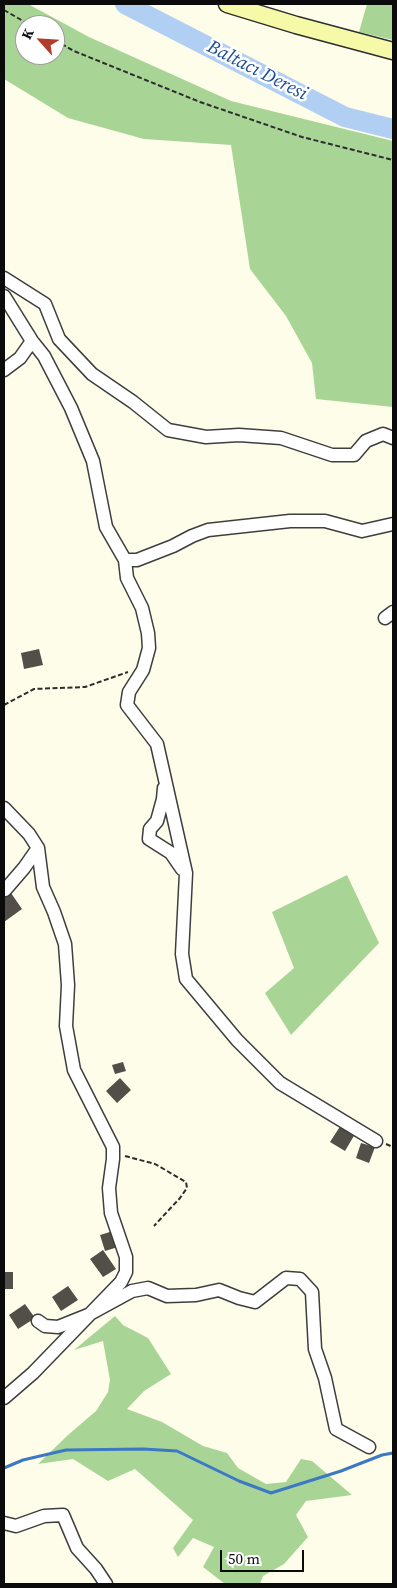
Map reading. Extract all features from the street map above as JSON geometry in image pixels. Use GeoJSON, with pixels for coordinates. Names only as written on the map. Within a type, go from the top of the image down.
{"type":"FeatureCollection","features":[{"type":"Feature","properties":{"kind":"main road"},"geometry":{"type":"LineString","coordinates":[[227,4],[393,52]]}},
{"type":"Feature","properties":{"kind":"street"},"geometry":{"type":"LineString","coordinates":[[4,278],[44,304],[59,339],[92,374],[133,402],[168,430],[206,437],[239,435],[281,438],[332,455],[354,455],[366,441],[383,434],[393,438]]}},
{"type":"Feature","properties":{"kind":"street"},"geometry":{"type":"LineString","coordinates":[[4,296],[32,341],[44,356],[71,408],[92,461],[106,527],[125,560],[127,578],[142,608],[148,633],[149,648],[143,670],[129,692],[127,705],[157,744],[186,873],[182,954],[186,979],[237,1040],[280,1083],[376,1141]]}},
{"type":"Feature","properties":{"kind":"street"},"geometry":{"type":"LineString","coordinates":[[4,370],[20,358],[32,341]]}},
{"type":"Feature","properties":{"kind":"street"},"geometry":{"type":"LineString","coordinates":[[125,560],[137,560],[208,530],[290,521],[324,521],[362,532],[393,524]]}},
{"type":"Feature","properties":{"kind":"street"},"geometry":{"type":"LineString","coordinates":[[165,778],[163,799],[156,821],[150,829],[149,839],[171,853],[186,873]]}},
{"type":"Feature","properties":{"kind":"street"},"geometry":{"type":"LineString","coordinates":[[4,808],[29,834],[38,848],[42,887],[54,912],[65,944],[68,985],[66,1026],[74,1070],[113,1146],[109,1188],[111,1213],[126,1257],[126,1272],[121,1282],[33,1373],[4,1398]]}},
{"type":"Feature","properties":{"kind":"street"},"geometry":{"type":"LineString","coordinates":[[5,890],[38,848]]}},
{"type":"Feature","properties":{"kind":"street"},"geometry":{"type":"LineString","coordinates":[[38,1321],[45,1326],[58,1327],[88,1315],[132,1291],[148,1288],[167,1296],[196,1295],[219,1290],[256,1302],[286,1278],[300,1279],[312,1292],[315,1349],[325,1378],[336,1429],[369,1447]]}},
{"type":"Feature","properties":{"kind":"street"},"geometry":{"type":"LineString","coordinates":[[4,1523],[16,1526],[44,1516],[63,1516],[77,1548],[106,1584]]}},
{"type":"Feature","properties":{"kind":"path"},"geometry":{"type":"LineString","coordinates":[[4,10],[15,16]]}},
{"type":"Feature","properties":{"kind":"path"},"geometry":{"type":"LineString","coordinates":[[65,46],[200,102],[302,137],[393,160]]}},
{"type":"Feature","properties":{"kind":"path"},"geometry":{"type":"LineString","coordinates":[[4,705],[34,689],[85,686],[128,672]]}},
{"type":"Feature","properties":{"kind":"path"},"geometry":{"type":"LineString","coordinates":[[113,1152],[155,1164],[186,1182],[187,1188],[180,1198],[154,1226]]}},
{"type":"Feature","properties":{"kind":"green space"},"geometry":{"type":"Polygon","coordinates":[[[4,4],[28,4],[48,15],[15,15],[15,65],[65,65],[65,24],[89,37],[231,101],[393,141],[393,407],[316,399],[312,363],[286,316],[250,269],[231,145],[144,139],[68,118],[4,79],[4,4]]]}},
{"type":"Feature","properties":{"kind":"green space"},"geometry":{"type":"Polygon","coordinates":[[[367,4],[393,4],[393,40],[359,32],[367,4]]]}},
{"type":"Feature","properties":{"kind":"green space"},"geometry":{"type":"Polygon","coordinates":[[[347,875],[379,943],[291,1035],[265,993],[294,968],[272,912],[347,875]]]}},
{"type":"Feature","properties":{"kind":"green space"},"geometry":{"type":"Polygon","coordinates":[[[115,1316],[123,1325],[148,1338],[171,1374],[144,1391],[127,1409],[162,1422],[203,1446],[227,1453],[238,1468],[266,1484],[286,1482],[301,1459],[312,1461],[352,1495],[306,1501],[296,1515],[308,1537],[284,1564],[263,1576],[260,1584],[225,1584],[203,1567],[214,1547],[193,1538],[178,1557],[173,1548],[193,1520],[135,1469],[108,1481],[73,1459],[38,1464],[96,1411],[108,1392],[110,1380],[103,1341],[74,1350],[115,1316]]]}},
{"type":"Feature","properties":{"kind":"building"},"geometry":{"type":"Polygon","coordinates":[[[39,649],[43,665],[24,669],[21,653],[39,649]]]}},
{"type":"Feature","properties":{"kind":"building"},"geometry":{"type":"Polygon","coordinates":[[[11,893],[22,909],[4,922],[4,898],[11,893]]]}},
{"type":"Feature","properties":{"kind":"building"},"geometry":{"type":"Polygon","coordinates":[[[123,1062],[126,1071],[115,1074],[112,1065],[123,1062]]]}},
{"type":"Feature","properties":{"kind":"building"},"geometry":{"type":"Polygon","coordinates":[[[120,1078],[131,1090],[117,1103],[106,1091],[120,1078]]]}},
{"type":"Feature","properties":{"kind":"building"},"geometry":{"type":"Polygon","coordinates":[[[341,1125],[355,1134],[345,1151],[330,1142],[341,1125]]]}},
{"type":"Feature","properties":{"kind":"building"},"geometry":{"type":"Polygon","coordinates":[[[361,1143],[375,1147],[369,1163],[356,1158],[361,1143]]]}},
{"type":"Feature","properties":{"kind":"building"},"geometry":{"type":"Polygon","coordinates":[[[113,1231],[118,1247],[105,1251],[100,1235],[113,1231]]]}},
{"type":"Feature","properties":{"kind":"building"},"geometry":{"type":"Polygon","coordinates":[[[103,1250],[116,1269],[103,1277],[90,1259],[103,1250]]]}},
{"type":"Feature","properties":{"kind":"building"},"geometry":{"type":"Polygon","coordinates":[[[4,1272],[13,1272],[13,1289],[4,1289],[4,1272]]]}},
{"type":"Feature","properties":{"kind":"building"},"geometry":{"type":"Polygon","coordinates":[[[68,1286],[78,1300],[61,1311],[52,1297],[68,1286]]]}},
{"type":"Feature","properties":{"kind":"building"},"geometry":{"type":"Polygon","coordinates":[[[25,1304],[35,1318],[18,1329],[9,1315],[25,1304]]]}},
{"type":"Feature","properties":{"kind":"waterway","name":"Baltacı Deresi"},"geometry":{"type":"LineString","coordinates":[[125,4],[345,117],[393,129]]}},
{"type":"Feature","properties":{"kind":"waterway"},"geometry":{"type":"LineString","coordinates":[[4,1468],[23,1460],[66,1450],[143,1449],[177,1451],[239,1481],[271,1493],[341,1471],[382,1455],[393,1453]]}}]}
